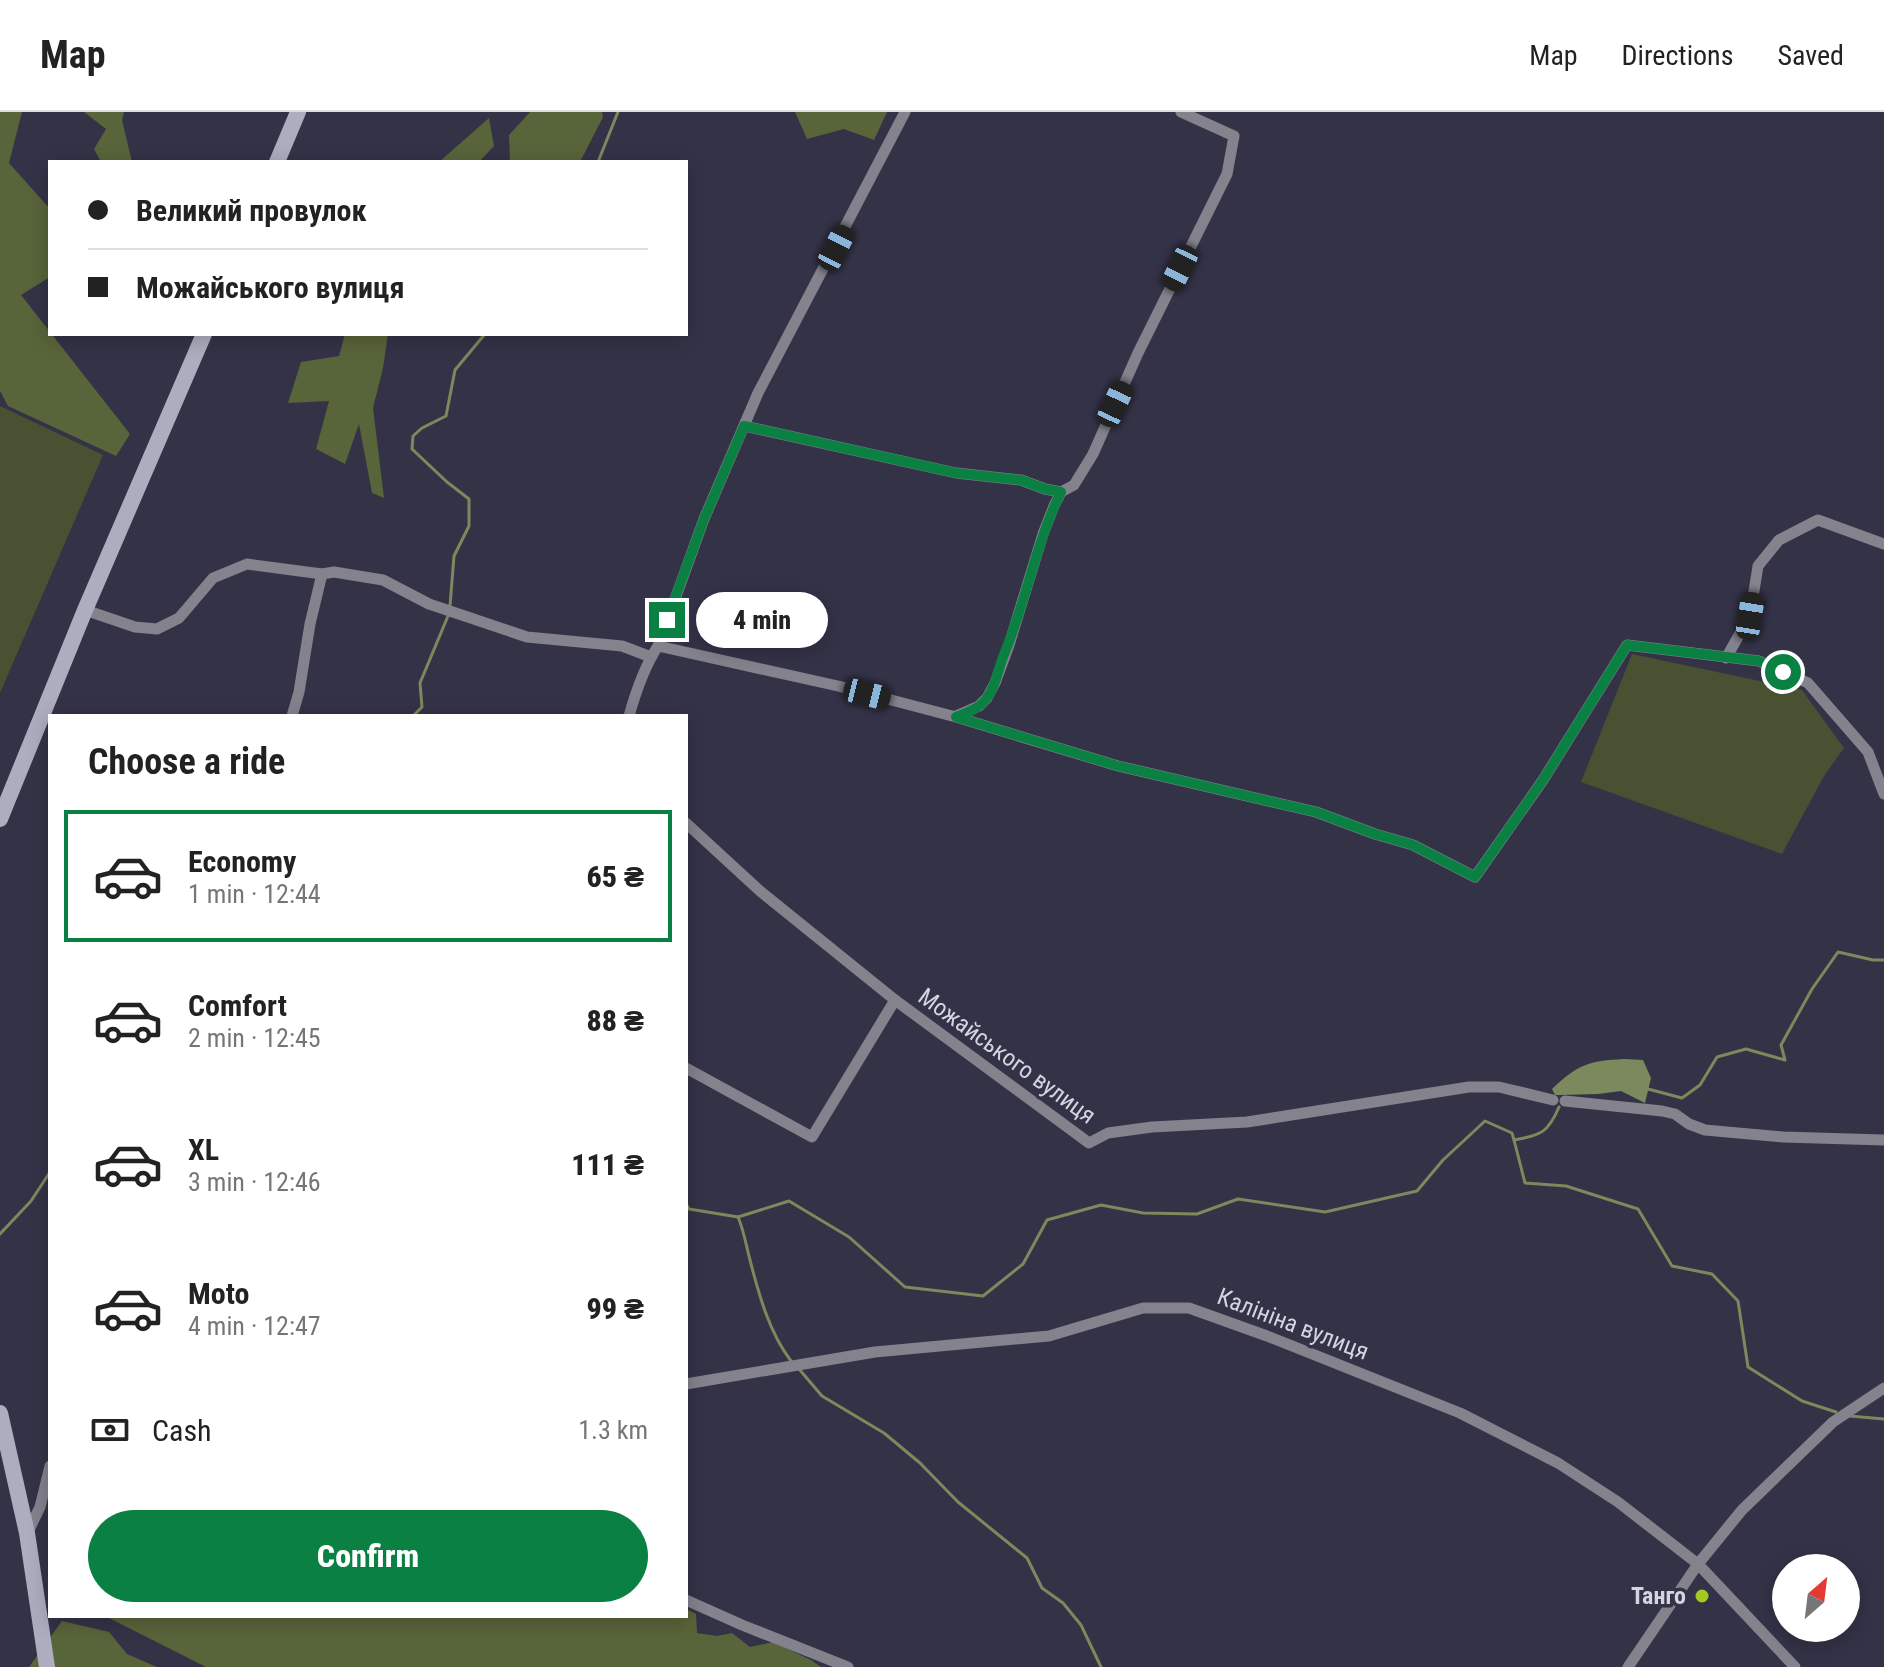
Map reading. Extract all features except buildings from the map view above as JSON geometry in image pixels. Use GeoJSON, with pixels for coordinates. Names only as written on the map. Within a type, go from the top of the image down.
{"type":"FeatureCollection","features":[{"type":"Feature","properties":{"kind":"main road"},"geometry":{"type":"LineString","coordinates":[[278,160],[298,112]]}},
{"type":"Feature","properties":{"kind":"main road"},"geometry":{"type":"LineString","coordinates":[[0,819],[85,610],[203,336]]}},
{"type":"Feature","properties":{"kind":"main road"},"geometry":{"type":"LineString","coordinates":[[0,1413],[27,1533],[47,1667]]}},
{"type":"Feature","properties":{"kind":"street"},"geometry":{"type":"LineString","coordinates":[[630,714],[704,519],[758,393],[905,112]]}},
{"type":"Feature","properties":{"kind":"street"},"geometry":{"type":"LineString","coordinates":[[956,717],[979,706],[995,683],[1043,534],[1061,492],[1074,485],[1093,454],[1138,353],[1227,174],[1234,136],[1181,112]]}},
{"type":"Feature","properties":{"kind":"street"},"geometry":{"type":"LineString","coordinates":[[744,426],[956,473],[1021,480],[1061,492]]}},
{"type":"Feature","properties":{"kind":"street"},"geometry":{"type":"LineString","coordinates":[[1726,658],[1750,616],[1758,566],[1779,540],[1818,520],[1884,544]]}},
{"type":"Feature","properties":{"kind":"street"},"geometry":{"type":"LineString","coordinates":[[85,610],[135,627],[157,629],[179,618],[213,578],[247,564],[383,580],[429,604],[527,637],[654,651],[838,686],[956,717],[1118,766],[1316,812],[1413,845],[1475,877],[1543,780],[1627,645],[1759,661],[1808,683],[1868,752],[1884,794]]}},
{"type":"Feature","properties":{"kind":"street"},"geometry":{"type":"LineString","coordinates":[[293,714],[322,574]]}},
{"type":"Feature","properties":{"kind":"street","name":"Можайського вулиця"},"geometry":{"type":"LineString","coordinates":[[688,825],[760,891],[895,1000],[1089,1143],[1108,1133],[1152,1127],[1247,1122],[1469,1087],[1499,1087],[1559,1100],[1662,1111],[1675,1114],[1705,1130],[1783,1137],[1884,1140]]}},
{"type":"Feature","properties":{"kind":"street"},"geometry":{"type":"LineString","coordinates":[[688,1069],[812,1137],[895,1000]]}},
{"type":"Feature","properties":{"kind":"street","name":"Калініна вулиця"},"geometry":{"type":"LineString","coordinates":[[688,1384],[875,1352],[1049,1336],[1143,1308],[1189,1308],[1460,1413],[1558,1463],[1618,1502],[1698,1564],[1795,1667]]}},
{"type":"Feature","properties":{"kind":"street"},"geometry":{"type":"LineString","coordinates":[[1628,1667],[1698,1564],[1742,1510],[1833,1422],[1884,1388]]}},
{"type":"Feature","properties":{"kind":"street"},"geometry":{"type":"LineString","coordinates":[[27,1533],[40,1507],[48,1474]]}},
{"type":"Feature","properties":{"kind":"street"},"geometry":{"type":"LineString","coordinates":[[688,1601],[848,1667]]}},
{"type":"Feature","properties":{"kind":"shaded area"},"geometry":{"type":"Polygon","coordinates":[[[0,112],[22,112],[9,163],[48,207],[48,278],[21,295],[48,329],[48,336],[53,336],[130,434],[116,456],[8,406],[0,391],[0,112]]]}},
{"type":"Feature","properties":{"kind":"shaded area"},"geometry":{"type":"Polygon","coordinates":[[[84,112],[124,112],[122,120],[132,160],[100,160],[94,149],[106,129],[84,112]]]}},
{"type":"Feature","properties":{"kind":"shaded area"},"geometry":{"type":"Polygon","coordinates":[[[530,112],[602,112],[603,117],[581,160],[510,160],[509,135],[530,112]]]}},
{"type":"Feature","properties":{"kind":"shaded area"},"geometry":{"type":"Polygon","coordinates":[[[795,112],[887,112],[874,140],[844,129],[807,139],[795,112]]]}},
{"type":"Feature","properties":{"kind":"shaded area"},"geometry":{"type":"Polygon","coordinates":[[[489,118],[494,146],[481,160],[441,160],[489,118]]]}},
{"type":"Feature","properties":{"kind":"shaded area"},"geometry":{"type":"Polygon","coordinates":[[[344,336],[388,336],[373,408],[384,498],[372,493],[359,424],[345,464],[316,449],[329,401],[288,403],[301,362],[339,356],[344,336]]]}},
{"type":"Feature","properties":{"kind":"shaded area"},"geometry":{"type":"Polygon","coordinates":[[[0,406],[103,455],[0,693],[0,406]]]}},
{"type":"Feature","properties":{"kind":"shaded area"},"geometry":{"type":"Polygon","coordinates":[[[1632,654],[1802,690],[1844,748],[1824,776],[1782,854],[1581,782],[1632,654]]]}},
{"type":"Feature","properties":{"kind":"shaded area"},"geometry":{"type":"Polygon","coordinates":[[[1624,1059],[1643,1060],[1651,1078],[1645,1103],[1621,1091],[1555,1095],[1552,1089],[1585,1065],[1624,1059]]]}},
{"type":"Feature","properties":{"kind":"shaded area"},"geometry":{"type":"Polygon","coordinates":[[[688,1610],[696,1614],[697,1633],[717,1636],[732,1633],[750,1647],[773,1642],[821,1667],[206,1667],[109,1618],[688,1618],[688,1610]]]}},
{"type":"Feature","properties":{"kind":"shaded area"},"geometry":{"type":"Polygon","coordinates":[[[62,1621],[109,1632],[127,1654],[157,1667],[29,1667],[62,1621]]]}},
{"type":"Feature","properties":{"kind":"waterway"},"geometry":{"type":"LineString","coordinates":[[599,160],[618,112]]}},
{"type":"Feature","properties":{"kind":"waterway"},"geometry":{"type":"LineString","coordinates":[[450,606],[454,556],[469,526],[469,499],[412,449],[413,436],[446,416],[455,370],[483,336]]}},
{"type":"Feature","properties":{"kind":"waterway"},"geometry":{"type":"LineString","coordinates":[[415,714],[422,707],[420,683],[448,616]]}},
{"type":"Feature","properties":{"kind":"waterway"},"geometry":{"type":"LineString","coordinates":[[1648,1089],[1682,1098],[1700,1085],[1717,1057],[1746,1049],[1785,1060],[1781,1045],[1812,989],[1838,952],[1884,960]]}},
{"type":"Feature","properties":{"kind":"waterway"},"geometry":{"type":"LineString","coordinates":[[688,1207],[738,1217],[789,1201],[849,1237],[905,1287],[983,1296],[1023,1264],[1047,1220],[1101,1205],[1143,1213],[1197,1214],[1238,1199],[1325,1212],[1417,1191],[1443,1160],[1485,1121],[1512,1133],[1514,1140],[1547,1128],[1559,1107]]}},
{"type":"Feature","properties":{"kind":"waterway"},"geometry":{"type":"LineString","coordinates":[[1514,1140],[1525,1183],[1566,1186],[1638,1209],[1672,1266],[1712,1274],[1738,1301],[1748,1367],[1802,1401],[1836,1412]]}},
{"type":"Feature","properties":{"kind":"waterway"},"geometry":{"type":"LineString","coordinates":[[0,1234],[31,1201],[48,1175]]}},
{"type":"Feature","properties":{"kind":"waterway"},"geometry":{"type":"LineString","coordinates":[[738,1217],[766,1313],[791,1361]]}},
{"type":"Feature","properties":{"kind":"waterway"},"geometry":{"type":"LineString","coordinates":[[799,1369],[822,1396],[884,1433],[920,1463],[958,1502],[1027,1558],[1042,1588],[1063,1603],[1081,1625],[1101,1667]]}},
{"type":"Feature","properties":{"kind":"waterway"},"geometry":{"type":"LineString","coordinates":[[1850,1416],[1884,1419]]}},
{"type":"Feature","properties":{"kind":"place","name":"Танго"},"geometry":{"type":"Point","coordinates":[1702,1596]}},
{"type":"Feature","properties":{"kind":"route"},"geometry":{"type":"LineString","coordinates":[[667,620],[704,519],[744,426],[956,473],[1021,480],[1061,492],[1043,534],[995,683],[979,706],[956,717],[1118,766],[1316,812],[1413,845],[1475,877],[1543,780],[1627,645],[1759,661],[1783,672]]}}]}
